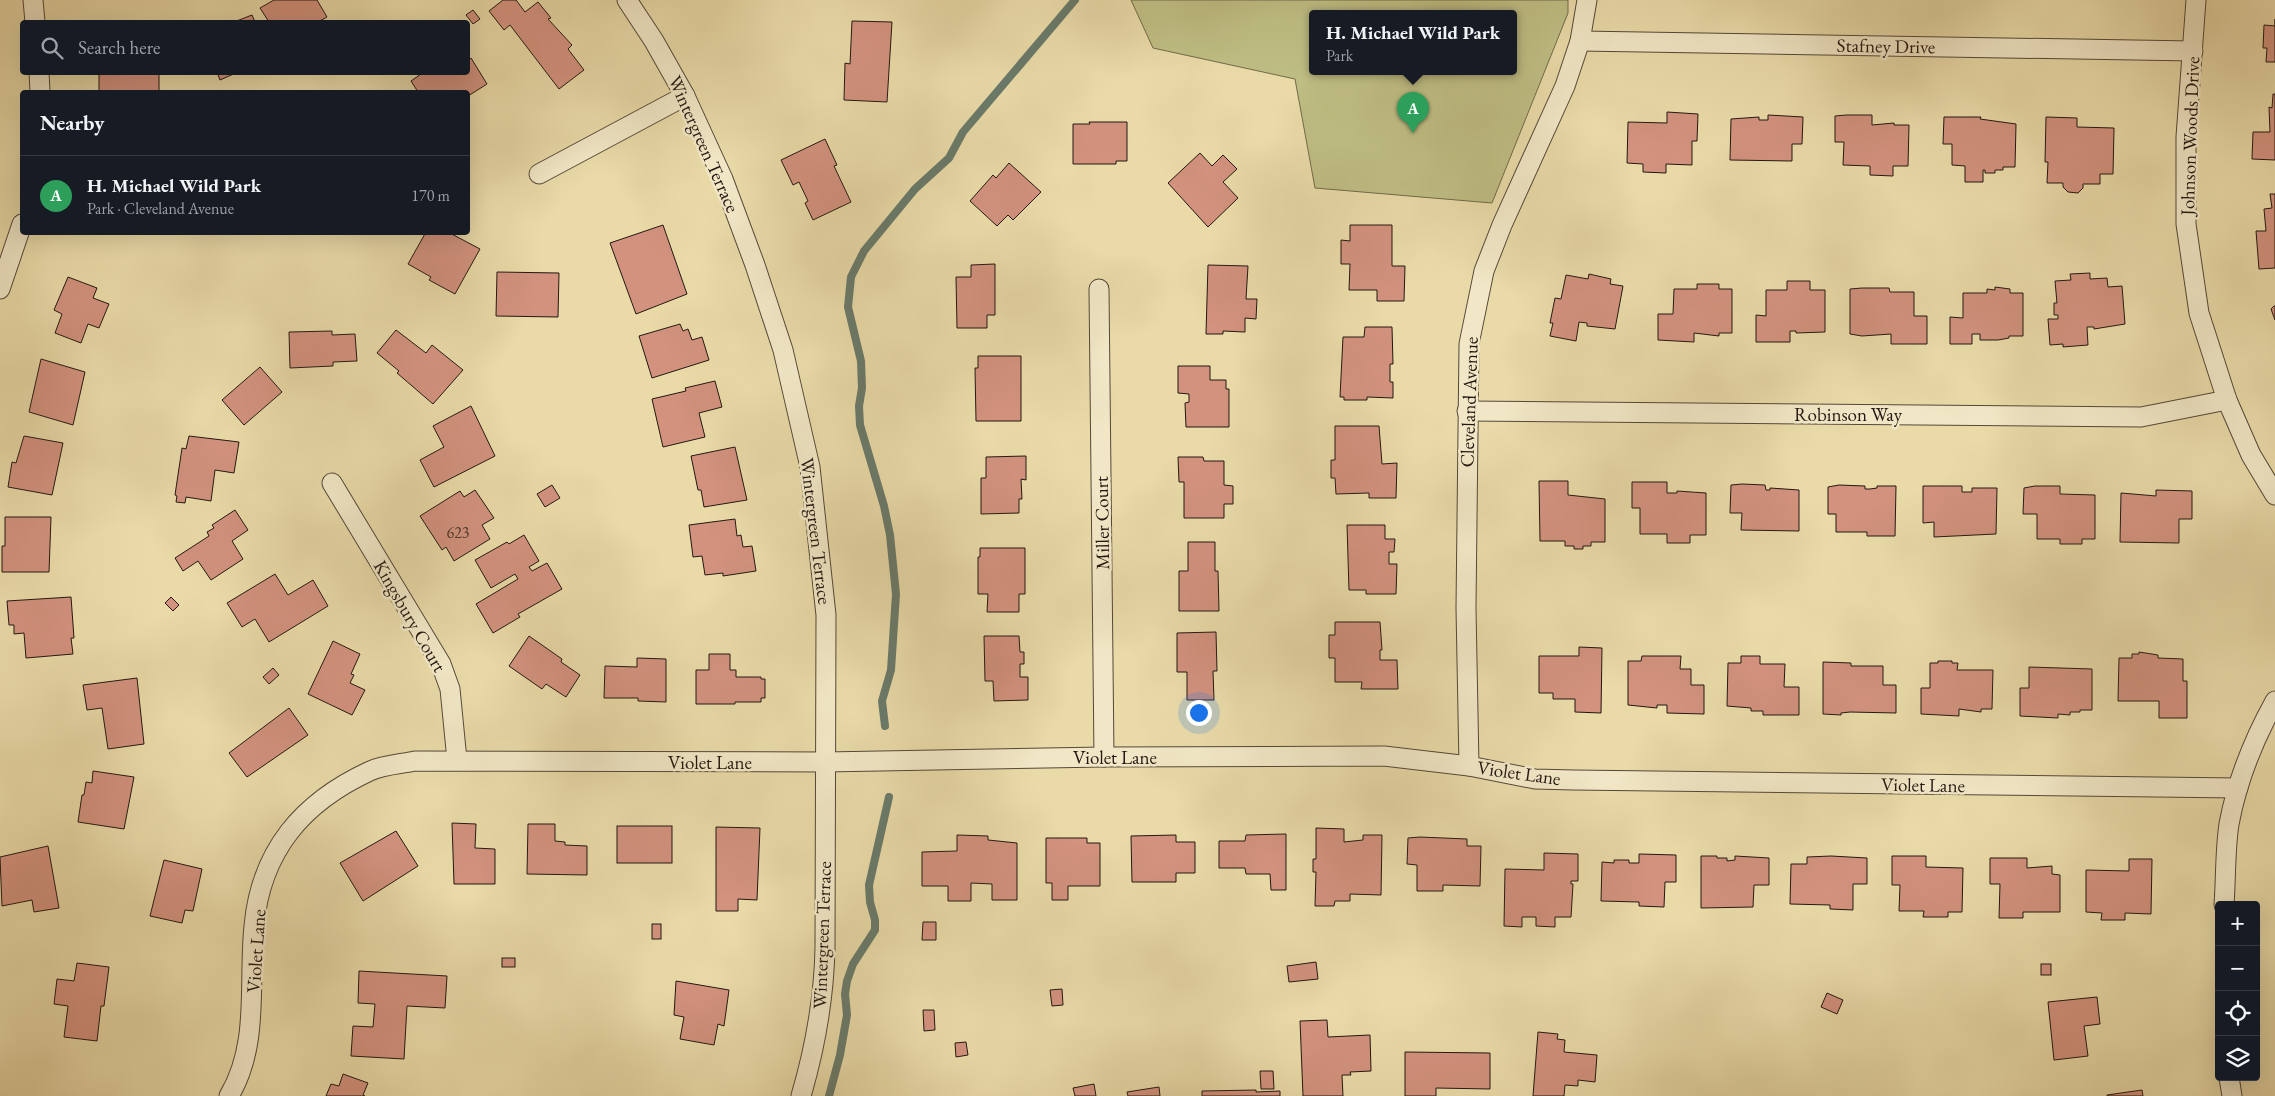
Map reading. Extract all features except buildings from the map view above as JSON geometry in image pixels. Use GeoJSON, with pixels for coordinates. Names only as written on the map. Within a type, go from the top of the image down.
{"type":"FeatureCollection","features":[{"type":"Feature","properties":{"kind":"street"},"geometry":{"type":"LineString","coordinates":[[33,0],[35,20]]}},
{"type":"Feature","properties":{"kind":"street","name":"Wintergreen Terrace"},"geometry":{"type":"LineString","coordinates":[[627,0],[654,41],[685,96],[723,179],[755,264],[784,350],[810,467],[826,614],[825,948],[823,987],[817,1031],[801,1096]]}},
{"type":"Feature","properties":{"kind":"street","name":"Cleveland Avenue"},"geometry":{"type":"LineString","coordinates":[[1469,766],[1466,608],[1469,344],[1484,271],[1502,225],[1565,86],[1580,41],[1587,0]]}},
{"type":"Feature","properties":{"kind":"street","name":"Johnson Woods Drive"},"geometry":{"type":"LineString","coordinates":[[2196,0],[2186,137],[2186,224],[2199,314],[2227,400],[2251,455],[2275,495]]}},
{"type":"Feature","properties":{"kind":"street","name":"Stafney Drive"},"geometry":{"type":"LineString","coordinates":[[1580,41],[2193,50]]}},
{"type":"Feature","properties":{"kind":"street"},"geometry":{"type":"LineString","coordinates":[[39,75],[40,90]]}},
{"type":"Feature","properties":{"kind":"street"},"geometry":{"type":"LineString","coordinates":[[540,174],[685,96]]}},
{"type":"Feature","properties":{"kind":"street"},"geometry":{"type":"LineString","coordinates":[[0,289],[20,230]]}},
{"type":"Feature","properties":{"kind":"street","name":"Miller Court"},"geometry":{"type":"LineString","coordinates":[[1099,289],[1104,757]]}},
{"type":"Feature","properties":{"kind":"street","name":"Robinson Way"},"geometry":{"type":"LineString","coordinates":[[1467,411],[2142,417],[2227,400]]}},
{"type":"Feature","properties":{"kind":"street","name":"Kingsbury Court"},"geometry":{"type":"LineString","coordinates":[[332,484],[441,664],[450,689],[457,760]]}},
{"type":"Feature","properties":{"kind":"street"},"geometry":{"type":"LineString","coordinates":[[2224,901],[2228,836],[2238,788],[2254,743],[2275,701]]}},
{"type":"Feature","properties":{"kind":"street","name":"Violet Lane"},"geometry":{"type":"LineString","coordinates":[[229,1096],[243,1063],[251,1034],[255,917],[262,886],[282,840],[299,819],[327,795],[372,770],[415,761],[825,762],[1104,757],[1384,756],[1469,766],[1535,778],[1573,780],[2238,788]]}},
{"type":"Feature","properties":{"kind":"street"},"geometry":{"type":"LineString","coordinates":[[2230,1081],[2232,1096]]}},
{"type":"Feature","properties":{"kind":"shaded area"},"geometry":{"type":"Polygon","coordinates":[[[1131,0],[1568,0],[1568,13],[1492,203],[1315,188],[1295,79],[1153,48],[1131,0]]]}},
{"type":"Feature","properties":{"kind":"waterway"},"geometry":{"type":"LineString","coordinates":[[885,726],[882,701],[891,670],[896,594],[890,535],[884,506],[860,425],[861,361],[848,307],[851,277],[864,251],[915,189],[949,158],[963,132],[1075,0]]}},
{"type":"Feature","properties":{"kind":"waterway"},"geometry":{"type":"LineString","coordinates":[[829,1096],[840,1055],[847,1015],[845,994],[847,981],[853,964],[875,930],[869,885],[889,797]]}},
{"type":"Feature","properties":{"kind":"place","name":"H. Michael Wild Park"},"geometry":{"type":"Point","coordinates":[1413,133]}}]}
